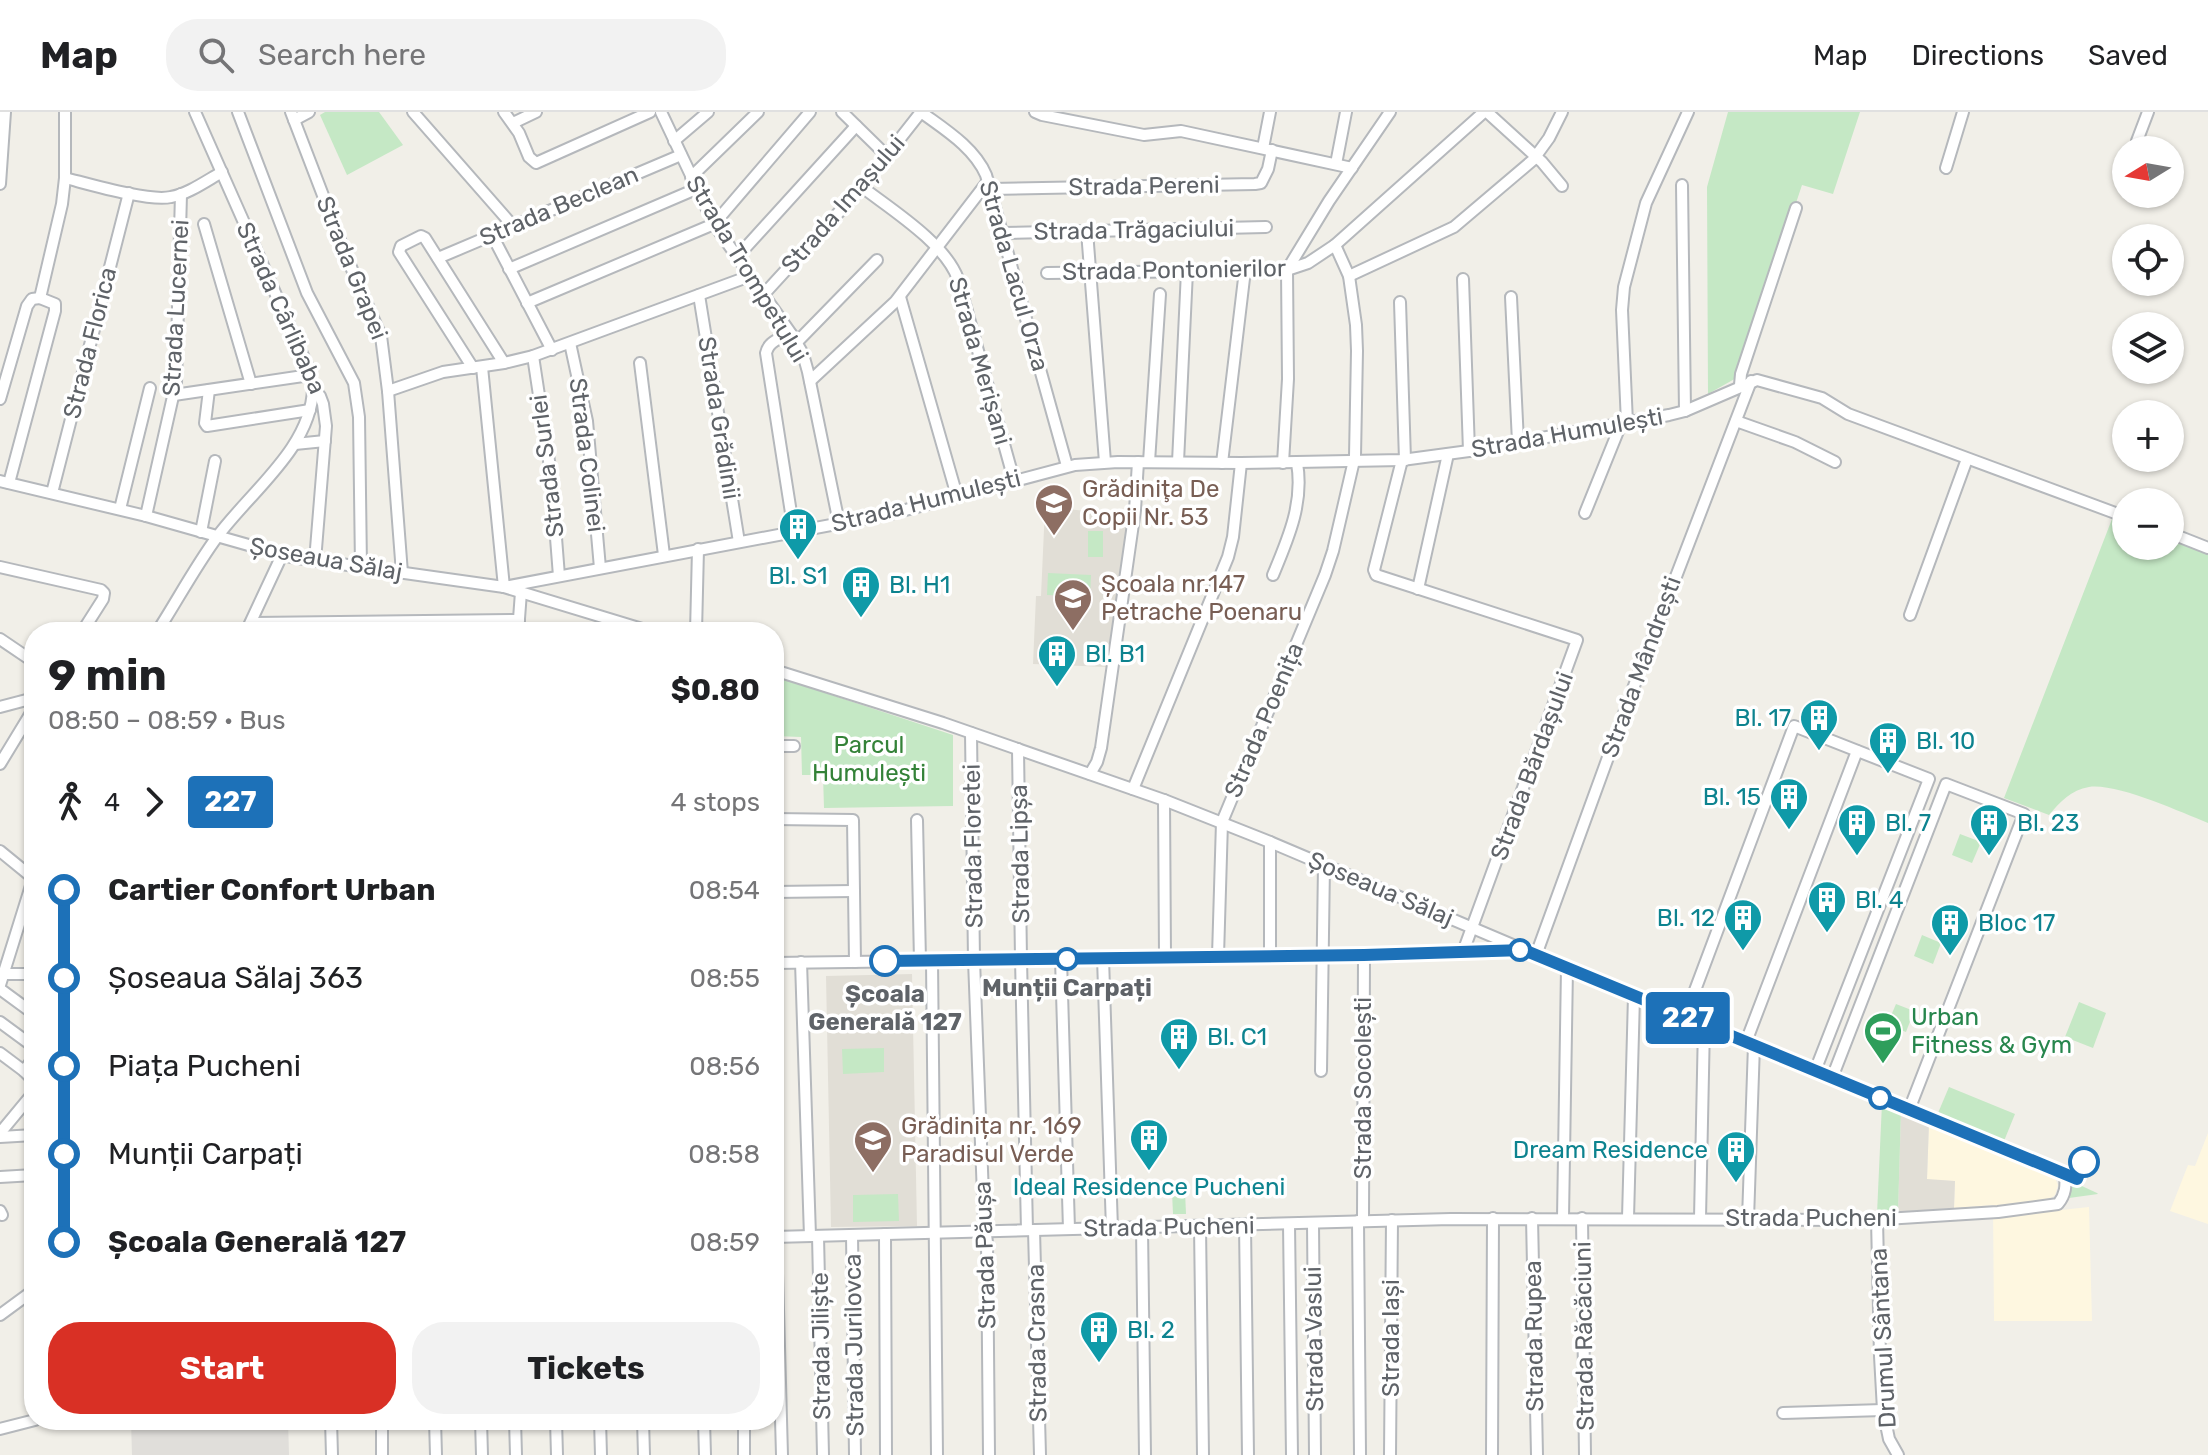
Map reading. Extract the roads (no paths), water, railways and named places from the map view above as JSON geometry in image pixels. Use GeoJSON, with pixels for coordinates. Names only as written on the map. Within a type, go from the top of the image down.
{"type":"FeatureCollection","features":[{"type":"Feature","properties":{"kind":"street"},"geometry":{"type":"LineString","coordinates":[[0,184],[5,112]]}},
{"type":"Feature","properties":{"kind":"street"},"geometry":{"type":"LineString","coordinates":[[40,298],[62,204],[65,112]]}},
{"type":"Feature","properties":{"kind":"street","name":"Strada Cârlibaba"},"geometry":{"type":"LineString","coordinates":[[195,112],[310,375],[313,389],[323,404],[325,441],[315,561]]}},
{"type":"Feature","properties":{"kind":"street"},"geometry":{"type":"LineString","coordinates":[[238,112],[307,293],[354,383],[359,417],[361,567]]}},
{"type":"Feature","properties":{"kind":"street"},"geometry":{"type":"LineString","coordinates":[[292,116],[309,112]]}},
{"type":"Feature","properties":{"kind":"street"},"geometry":{"type":"LineString","coordinates":[[413,112],[513,226]]}},
{"type":"Feature","properties":{"kind":"street"},"geometry":{"type":"LineString","coordinates":[[504,112],[513,123],[532,162],[650,112]]}},
{"type":"Feature","properties":{"kind":"street"},"geometry":{"type":"LineString","coordinates":[[513,123],[536,112]]}},
{"type":"Feature","properties":{"kind":"street","name":"Strada Trompetului"},"geometry":{"type":"LineString","coordinates":[[661,112],[714,224],[803,354],[839,523]]}},
{"type":"Feature","properties":{"kind":"street"},"geometry":{"type":"LineString","coordinates":[[674,141],[708,112]]}},
{"type":"Feature","properties":{"kind":"street"},"geometry":{"type":"LineString","coordinates":[[691,177],[758,112]]}},
{"type":"Feature","properties":{"kind":"street"},"geometry":{"type":"LineString","coordinates":[[527,303],[714,224],[810,112]]}},
{"type":"Feature","properties":{"kind":"street"},"geometry":{"type":"LineString","coordinates":[[842,112],[887,156]]}},
{"type":"Feature","properties":{"kind":"street","name":"Strada Imașului"},"geometry":{"type":"LineString","coordinates":[[764,294],[862,187],[921,112]]}},
{"type":"Feature","properties":{"kind":"street","name":"Strada Lacul Orza"},"geometry":{"type":"LineString","coordinates":[[921,112],[969,150],[979,161],[989,185],[1067,466]]}},
{"type":"Feature","properties":{"kind":"street"},"geometry":{"type":"LineString","coordinates":[[1035,112],[1144,135],[1181,131],[1352,168]]}},
{"type":"Feature","properties":{"kind":"street"},"geometry":{"type":"LineString","coordinates":[[1267,149],[1270,112]]}},
{"type":"Feature","properties":{"kind":"street"},"geometry":{"type":"LineString","coordinates":[[1336,164],[1346,112]]}},
{"type":"Feature","properties":{"kind":"street"},"geometry":{"type":"LineString","coordinates":[[1283,463],[1288,379],[1287,270],[1390,112]]}},
{"type":"Feature","properties":{"kind":"street","name":"Strada Pontonierilor"},"geometry":{"type":"LineString","coordinates":[[1047,273],[1287,270],[1308,263],[1335,245],[1486,112],[1536,157],[1562,186]]}},
{"type":"Feature","properties":{"kind":"street"},"geometry":{"type":"LineString","coordinates":[[1349,276],[1448,231],[1525,169],[1536,157],[1562,112]]}},
{"type":"Feature","properties":{"kind":"street"},"geometry":{"type":"LineString","coordinates":[[1946,168],[1963,112]]}},
{"type":"Feature","properties":{"kind":"street"},"geometry":{"type":"LineString","coordinates":[[2139,136],[2148,112]]}},
{"type":"Feature","properties":{"kind":"street"},"geometry":{"type":"LineString","coordinates":[[1585,513],[1624,423],[1624,287],[1646,203],[1687,113]]}},
{"type":"Feature","properties":{"kind":"street","name":"Strada Grapei"},"geometry":{"type":"LineString","coordinates":[[292,116],[384,347],[402,573]]}},
{"type":"Feature","properties":{"kind":"street"},"geometry":{"type":"LineString","coordinates":[[737,257],[856,126]]}},
{"type":"Feature","properties":{"kind":"street","name":"Strada Pereni"},"geometry":{"type":"LineString","coordinates":[[989,185],[1259,184],[1265,178],[1267,149]]}},
{"type":"Feature","properties":{"kind":"street","name":"Strada Beclean"},"geometry":{"type":"LineString","coordinates":[[438,258],[681,155]]}},
{"type":"Feature","properties":{"kind":"street"},"geometry":{"type":"LineString","coordinates":[[65,178],[165,198],[181,194],[222,172]]}},
{"type":"Feature","properties":{"kind":"street"},"geometry":{"type":"LineString","coordinates":[[810,381],[900,297],[989,185]]}},
{"type":"Feature","properties":{"kind":"street","name":"Strada Humulești"},"geometry":{"type":"LineString","coordinates":[[1682,185],[1685,411]]}},
{"type":"Feature","properties":{"kind":"street","name":"Strada Merișani"},"geometry":{"type":"LineString","coordinates":[[862,187],[938,247],[952,264],[1014,480]]}},
{"type":"Feature","properties":{"kind":"street"},"geometry":{"type":"LineString","coordinates":[[509,269],[696,189]]}},
{"type":"Feature","properties":{"kind":"street","name":"Strada Florica"},"geometry":{"type":"LineString","coordinates":[[52,493],[129,193]]}},
{"type":"Feature","properties":{"kind":"street","name":"Strada Lucernei"},"geometry":{"type":"LineString","coordinates":[[146,516],[174,395],[181,194]]}},
{"type":"Feature","properties":{"kind":"street","name":"Strada Mândrești"},"geometry":{"type":"LineString","coordinates":[[1536,955],[1644,657],[1736,421],[1745,383],[1741,374],[1796,208]]}},
{"type":"Feature","properties":{"kind":"street"},"geometry":{"type":"LineString","coordinates":[[204,224],[251,384]]}},
{"type":"Feature","properties":{"kind":"street","name":"Strada Trăgaciului"},"geometry":{"type":"LineString","coordinates":[[1002,233],[1266,227]]}},
{"type":"Feature","properties":{"kind":"street"},"geometry":{"type":"LineString","coordinates":[[1087,231],[1105,462]]}},
{"type":"Feature","properties":{"kind":"street"},"geometry":{"type":"LineString","coordinates":[[492,235],[552,350]]}},
{"type":"Feature","properties":{"kind":"street"},"geometry":{"type":"LineString","coordinates":[[504,363],[421,236],[399,249],[478,367],[504,587]]}},
{"type":"Feature","properties":{"kind":"street","name":"Strada Poenița"},"geometry":{"type":"LineString","coordinates":[[1222,822],[1325,575],[1354,462],[1357,351],[1353,302],[1349,276],[1335,245]]}},
{"type":"Feature","properties":{"kind":"street"},"geometry":{"type":"LineString","coordinates":[[794,532],[766,353],[770,343],[795,339],[877,260]]}},
{"type":"Feature","properties":{"kind":"street"},"geometry":{"type":"LineString","coordinates":[[1222,463],[1245,270]]}},
{"type":"Feature","properties":{"kind":"street"},"geometry":{"type":"LineString","coordinates":[[1178,462],[1187,271]]}},
{"type":"Feature","properties":{"kind":"street"},"geometry":{"type":"LineString","coordinates":[[388,391],[443,372],[504,363],[552,350],[750,276]]}},
{"type":"Feature","properties":{"kind":"street"},"geometry":{"type":"LineString","coordinates":[[1463,279],[1469,451]]}},
{"type":"Feature","properties":{"kind":"street"},"geometry":{"type":"LineString","coordinates":[[1090,774],[1101,748],[1143,462],[1160,294]]}},
{"type":"Feature","properties":{"kind":"street","name":"Strada Grădinii"},"geometry":{"type":"LineString","coordinates":[[699,295],[739,542]]}},
{"type":"Feature","properties":{"kind":"street"},"geometry":{"type":"LineString","coordinates":[[900,297],[957,496]]}},
{"type":"Feature","properties":{"kind":"street"},"geometry":{"type":"LineString","coordinates":[[1511,297],[1518,442]]}},
{"type":"Feature","properties":{"kind":"street"},"geometry":{"type":"LineString","coordinates":[[0,399],[27,306],[32,299],[40,298],[55,304],[4,482]]}},
{"type":"Feature","properties":{"kind":"street"},"geometry":{"type":"LineString","coordinates":[[1400,302],[1403,460],[1374,570],[1376,575],[1418,589],[1448,454]]}},
{"type":"Feature","properties":{"kind":"street","name":"Strada Colinei"},"geometry":{"type":"LineString","coordinates":[[570,343],[587,421],[600,568]]}},
{"type":"Feature","properties":{"kind":"street","name":"Strada Surlei"},"geometry":{"type":"LineString","coordinates":[[533,356],[551,474],[559,576],[548,588],[549,596],[558,604]]}},
{"type":"Feature","properties":{"kind":"street"},"geometry":{"type":"LineString","coordinates":[[640,363],[664,555]]}},
{"type":"Feature","properties":{"kind":"street"},"geometry":{"type":"LineString","coordinates":[[174,395],[310,375]]}},
{"type":"Feature","properties":{"kind":"street"},"geometry":{"type":"LineString","coordinates":[[1745,383],[1760,380],[1822,398],[1848,414],[2112,512]]}},
{"type":"Feature","properties":{"kind":"street","name":"Strada Humulești"},"geometry":{"type":"LineString","coordinates":[[504,587],[894,513],[1067,466],[1105,462],[1403,460],[1469,451],[1685,411],[1745,383]]}},
{"type":"Feature","properties":{"kind":"street"},"geometry":{"type":"LineString","coordinates":[[120,509],[150,388]]}},
{"type":"Feature","properties":{"kind":"street"},"geometry":{"type":"LineString","coordinates":[[163,622],[217,537],[295,444],[310,410],[313,389]]}},
{"type":"Feature","properties":{"kind":"street"},"geometry":{"type":"LineString","coordinates":[[209,390],[207,426],[310,410]]}},
{"type":"Feature","properties":{"kind":"street"},"geometry":{"type":"LineString","coordinates":[[1736,421],[1795,442],[1835,462]]}},
{"type":"Feature","properties":{"kind":"street"},"geometry":{"type":"LineString","coordinates":[[295,444],[325,441]]}},
{"type":"Feature","properties":{"kind":"street"},"geometry":{"type":"LineString","coordinates":[[1910,615],[1967,459]]}},
{"type":"Feature","properties":{"kind":"street"},"geometry":{"type":"LineString","coordinates":[[201,532],[215,461]]}},
{"type":"Feature","properties":{"kind":"street"},"geometry":{"type":"LineString","coordinates":[[1133,789],[1231,547],[1241,463]]}},
{"type":"Feature","properties":{"kind":"street"},"geometry":{"type":"LineString","coordinates":[[1273,575],[1296,511],[1297,463]]}},
{"type":"Feature","properties":{"kind":"street","name":"Șoseaua Sălaj"},"geometry":{"type":"LineString","coordinates":[[4,482],[120,509],[282,555],[504,587],[618,622]]}},
{"type":"Feature","properties":{"kind":"street"},"geometry":{"type":"LineString","coordinates":[[2184,539],[2208,548]]}},
{"type":"Feature","properties":{"kind":"street"},"geometry":{"type":"LineString","coordinates":[[696,622],[698,549]]}},
{"type":"Feature","properties":{"kind":"street"},"geometry":{"type":"LineString","coordinates":[[250,622],[282,555]]}},
{"type":"Feature","properties":{"kind":"street"},"geometry":{"type":"LineString","coordinates":[[0,567],[101,590],[103,599],[88,622]]}},
{"type":"Feature","properties":{"kind":"street","name":"Strada Bărdașului"},"geometry":{"type":"LineString","coordinates":[[1418,589],[1575,638],[1577,643],[1472,927]]}},
{"type":"Feature","properties":{"kind":"street"},"geometry":{"type":"LineString","coordinates":[[518,622],[521,592]]}},
{"type":"Feature","properties":{"kind":"street"},"geometry":{"type":"LineString","coordinates":[[0,639],[24,655]]}},
{"type":"Feature","properties":{"kind":"street","name":"Șoseaua Sălaj"},"geometry":{"type":"LineString","coordinates":[[784,673],[971,733],[1222,822],[2065,1174],[2065,1189],[2058,1204]]}},
{"type":"Feature","properties":{"kind":"street"},"geometry":{"type":"LineString","coordinates":[[0,707],[24,701]]}},
{"type":"Feature","properties":{"kind":"street"},"geometry":{"type":"LineString","coordinates":[[0,764],[24,724]]}},
{"type":"Feature","properties":{"kind":"street"},"geometry":{"type":"LineString","coordinates":[[1685,1017],[1794,726],[1929,779],[1815,1071]]}},
{"type":"Feature","properties":{"kind":"street","name":"Strada Floretei"},"geometry":{"type":"LineString","coordinates":[[971,733],[974,960]]}},
{"type":"Feature","properties":{"kind":"street"},"geometry":{"type":"LineString","coordinates":[[784,746],[794,746]]}},
{"type":"Feature","properties":{"kind":"street","name":"Strada Lipșa"},"geometry":{"type":"LineString","coordinates":[[1018,749],[1021,959],[1031,1230]]}},
{"type":"Feature","properties":{"kind":"street"},"geometry":{"type":"LineString","coordinates":[[1748,1219],[1750,1044],[1857,751]]}},
{"type":"Feature","properties":{"kind":"street"},"geometry":{"type":"LineString","coordinates":[[1832,1078],[1946,784],[2024,814],[1909,1110]]}},
{"type":"Feature","properties":{"kind":"street"},"geometry":{"type":"LineString","coordinates":[[1164,800],[1165,957]]}},
{"type":"Feature","properties":{"kind":"street"},"geometry":{"type":"LineString","coordinates":[[784,819],[853,820],[855,962]]}},
{"type":"Feature","properties":{"kind":"street"},"geometry":{"type":"LineString","coordinates":[[917,820],[926,961],[936,1233],[937,1455]]}},
{"type":"Feature","properties":{"kind":"street"},"geometry":{"type":"LineString","coordinates":[[1218,956],[1222,822]]}},
{"type":"Feature","properties":{"kind":"street"},"geometry":{"type":"LineString","coordinates":[[1270,842],[1270,956]]}},
{"type":"Feature","properties":{"kind":"street"},"geometry":{"type":"LineString","coordinates":[[0,851],[24,869]]}},
{"type":"Feature","properties":{"kind":"street"},"geometry":{"type":"LineString","coordinates":[[1321,1071],[1324,865]]}},
{"type":"Feature","properties":{"kind":"street"},"geometry":{"type":"LineString","coordinates":[[784,892],[854,891]]}},
{"type":"Feature","properties":{"kind":"street"},"geometry":{"type":"LineString","coordinates":[[1,981],[24,917]]}},
{"type":"Feature","properties":{"kind":"street"},"geometry":{"type":"LineString","coordinates":[[1463,952],[1472,927]]}},
{"type":"Feature","properties":{"kind":"street"},"geometry":{"type":"LineString","coordinates":[[784,963],[1322,956],[1524,950]]}},
{"type":"Feature","properties":{"kind":"street","name":"Strada Socolești"},"geometry":{"type":"LineString","coordinates":[[1360,1455],[1364,955]]}},
{"type":"Feature","properties":{"kind":"street"},"geometry":{"type":"LineString","coordinates":[[1103,958],[1112,1229]]}},
{"type":"Feature","properties":{"kind":"street"},"geometry":{"type":"LineString","coordinates":[[1061,959],[1069,1229]]}},
{"type":"Feature","properties":{"kind":"street","name":"Strada Păușa"},"geometry":{"type":"LineString","coordinates":[[974,960],[987,1242],[989,1455]]}},
{"type":"Feature","properties":{"kind":"street","name":"Strada Jiliște"},"geometry":{"type":"LineString","coordinates":[[801,962],[823,1455]]}},
{"type":"Feature","properties":{"kind":"street"},"geometry":{"type":"LineString","coordinates":[[1563,1218],[1567,968]]}},
{"type":"Feature","properties":{"kind":"street"},"geometry":{"type":"LineString","coordinates":[[1,981],[24,976]]}},
{"type":"Feature","properties":{"kind":"street"},"geometry":{"type":"LineString","coordinates":[[1,981],[24,1004]]}},
{"type":"Feature","properties":{"kind":"street"},"geometry":{"type":"LineString","coordinates":[[1628,1218],[1634,996]]}},
{"type":"Feature","properties":{"kind":"street"},"geometry":{"type":"LineString","coordinates":[[0,1022],[24,1040]]}},
{"type":"Feature","properties":{"kind":"street"},"geometry":{"type":"LineString","coordinates":[[1700,1218],[1704,1025]]}},
{"type":"Feature","properties":{"kind":"street"},"geometry":{"type":"LineString","coordinates":[[0,1053],[24,1071]]}},
{"type":"Feature","properties":{"kind":"street"},"geometry":{"type":"LineString","coordinates":[[24,1101],[4,1120],[0,1135],[24,1135]]}},
{"type":"Feature","properties":{"kind":"street"},"geometry":{"type":"LineString","coordinates":[[0,1177],[24,1176]]}},
{"type":"Feature","properties":{"kind":"street","name":"Strada Pucheni"},"geometry":{"type":"LineString","coordinates":[[784,1237],[1493,1218],[1877,1219],[1998,1212],[2058,1204]]}},
{"type":"Feature","properties":{"kind":"street"},"geometry":{"type":"LineString","coordinates":[[1492,1455],[1493,1218]]}},
{"type":"Feature","properties":{"kind":"street","name":"Strada Rupea"},"geometry":{"type":"LineString","coordinates":[[1532,1218],[1537,1455]]}},
{"type":"Feature","properties":{"kind":"street","name":"Strada Răcăciuni"},"geometry":{"type":"LineString","coordinates":[[1582,1218],[1585,1455]]}},
{"type":"Feature","properties":{"kind":"street","name":"Drumul Sântana"},"geometry":{"type":"LineString","coordinates":[[1877,1219],[1883,1410],[1889,1439],[1898,1455]]}},
{"type":"Feature","properties":{"kind":"street","name":"Strada Iași"},"geometry":{"type":"LineString","coordinates":[[1390,1455],[1392,1220]]}},
{"type":"Feature","properties":{"kind":"street","name":"Strada Vaslui"},"geometry":{"type":"LineString","coordinates":[[1313,1223],[1315,1455]]}},
{"type":"Feature","properties":{"kind":"street"},"geometry":{"type":"LineString","coordinates":[[1289,1224],[1292,1455]]}},
{"type":"Feature","properties":{"kind":"street"},"geometry":{"type":"LineString","coordinates":[[1245,1225],[1248,1455]]}},
{"type":"Feature","properties":{"kind":"street"},"geometry":{"type":"LineString","coordinates":[[1200,1226],[1203,1455]]}},
{"type":"Feature","properties":{"kind":"street"},"geometry":{"type":"LineString","coordinates":[[1142,1228],[1145,1455]]}},
{"type":"Feature","properties":{"kind":"street","name":"Strada Crasna"},"geometry":{"type":"LineString","coordinates":[[1031,1230],[1040,1455]]}},
{"type":"Feature","properties":{"kind":"street"},"geometry":{"type":"LineString","coordinates":[[885,1234],[886,1455]]}},
{"type":"Feature","properties":{"kind":"street","name":"Strada Jurilovca"},"geometry":{"type":"LineString","coordinates":[[852,1235],[855,1455]]}},
{"type":"Feature","properties":{"kind":"street"},"geometry":{"type":"LineString","coordinates":[[0,1315],[24,1297]]}},
{"type":"Feature","properties":{"kind":"street"},"geometry":{"type":"LineString","coordinates":[[1783,1413],[1883,1410]]}},
{"type":"Feature","properties":{"kind":"street"},"geometry":{"type":"LineString","coordinates":[[0,1429],[24,1423]]}},
{"type":"Feature","properties":{"kind":"street"},"geometry":{"type":"LineString","coordinates":[[331,1430],[332,1455]]}},
{"type":"Feature","properties":{"kind":"street"},"geometry":{"type":"LineString","coordinates":[[382,1430],[382,1455]]}},
{"type":"Feature","properties":{"kind":"street"},"geometry":{"type":"LineString","coordinates":[[435,1430],[436,1455]]}},
{"type":"Feature","properties":{"kind":"street"},"geometry":{"type":"LineString","coordinates":[[481,1430],[482,1455]]}},
{"type":"Feature","properties":{"kind":"street"},"geometry":{"type":"LineString","coordinates":[[515,1430],[516,1455]]}},
{"type":"Feature","properties":{"kind":"street"},"geometry":{"type":"LineString","coordinates":[[556,1430],[557,1455]]}},
{"type":"Feature","properties":{"kind":"street"},"geometry":{"type":"LineString","coordinates":[[600,1430],[601,1455]]}},
{"type":"Feature","properties":{"kind":"street"},"geometry":{"type":"LineString","coordinates":[[643,1430],[644,1455]]}},
{"type":"Feature","properties":{"kind":"street"},"geometry":{"type":"LineString","coordinates":[[704,1430],[705,1455]]}},
{"type":"Feature","properties":{"kind":"street"},"geometry":{"type":"LineString","coordinates":[[744,1430],[744,1455]]}},
{"type":"Feature","properties":{"kind":"street"},"geometry":{"type":"LineString","coordinates":[[781,1430],[782,1455]]}},
{"type":"Feature","properties":{"kind":"place","name":"Grădiniţa De Copii Nr. 53"},"geometry":{"type":"Point","coordinates":[1054,537]}},
{"type":"Feature","properties":{"kind":"place","name":"Bl. S1"},"geometry":{"type":"Point","coordinates":[798,561]}},
{"type":"Feature","properties":{"kind":"place","name":"Bl. H1"},"geometry":{"type":"Point","coordinates":[861,619]}},
{"type":"Feature","properties":{"kind":"place","name":"Școala nr.147 Petrache Poenaru"},"geometry":{"type":"Point","coordinates":[1073,632]}},
{"type":"Feature","properties":{"kind":"place","name":"Bl. B1"},"geometry":{"type":"Point","coordinates":[1057,688]}},
{"type":"Feature","properties":{"kind":"place","name":"Bl. 17"},"geometry":{"type":"Point","coordinates":[1819,752]}},
{"type":"Feature","properties":{"kind":"place","name":"Bl. 10"},"geometry":{"type":"Point","coordinates":[1888,775]}},
{"type":"Feature","properties":{"kind":"place","name":"Bl. 15"},"geometry":{"type":"Point","coordinates":[1789,831]}},
{"type":"Feature","properties":{"kind":"place","name":"Bl. 7"},"geometry":{"type":"Point","coordinates":[1857,857]}},
{"type":"Feature","properties":{"kind":"place","name":"Bl. 23"},"geometry":{"type":"Point","coordinates":[1989,857]}},
{"type":"Feature","properties":{"kind":"place","name":"Bl. 4"},"geometry":{"type":"Point","coordinates":[1827,934]}},
{"type":"Feature","properties":{"kind":"place","name":"Bl. 12"},"geometry":{"type":"Point","coordinates":[1743,952]}},
{"type":"Feature","properties":{"kind":"place","name":"Bloc 17"},"geometry":{"type":"Point","coordinates":[1950,957]}},
{"type":"Feature","properties":{"kind":"place","name":"Munții Carpați"},"geometry":{"type":"Point","coordinates":[1067,959]}},
{"type":"Feature","properties":{"kind":"place","name":"Școala Generală 127"},"geometry":{"type":"Point","coordinates":[885,961]}},
{"type":"Feature","properties":{"kind":"place","name":"Urban Fitness & Gym"},"geometry":{"type":"Point","coordinates":[1883,1065]}},
{"type":"Feature","properties":{"kind":"place","name":"Bl. C1"},"geometry":{"type":"Point","coordinates":[1179,1071]}},
{"type":"Feature","properties":{"kind":"place","name":"Ideal Residence Pucheni"},"geometry":{"type":"Point","coordinates":[1149,1172]}},
{"type":"Feature","properties":{"kind":"place","name":"Grădinița nr. 169 Paradisul Verde"},"geometry":{"type":"Point","coordinates":[873,1174]}},
{"type":"Feature","properties":{"kind":"place","name":"Dream Residence"},"geometry":{"type":"Point","coordinates":[1736,1184]}},
{"type":"Feature","properties":{"kind":"place","name":"Bl. 2"},"geometry":{"type":"Point","coordinates":[1099,1364]}},
{"type":"Feature","properties":{"kind":"park label","name":"Parcul Humulești"},"geometry":{"type":"Point","coordinates":[869,759]}}]}
